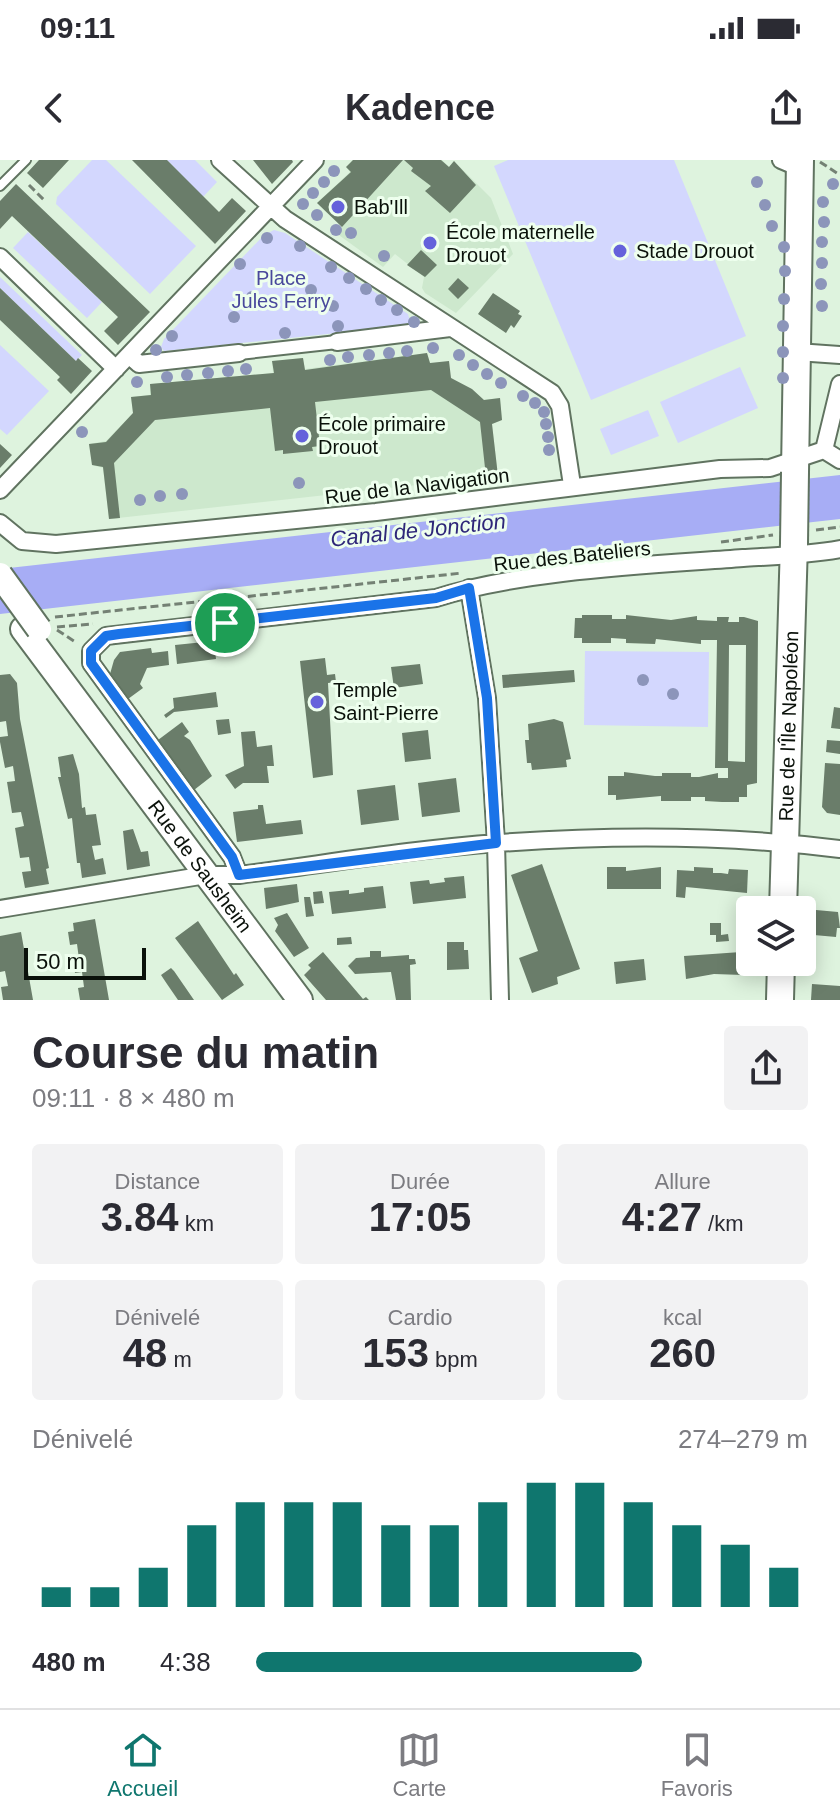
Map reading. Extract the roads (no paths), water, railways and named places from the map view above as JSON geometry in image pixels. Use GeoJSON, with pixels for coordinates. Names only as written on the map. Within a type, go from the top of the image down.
{"type":"FeatureCollection","features":[{"type":"Feature","properties":{"kind":"main road"},"geometry":{"type":"LineString","coordinates":[[795,465],[800,162]]}},
{"type":"Feature","properties":{"kind":"main road","name":"Rue de l'Île Napoléon"},"geometry":{"type":"LineString","coordinates":[[784,896],[795,465]]}},
{"type":"Feature","properties":{"kind":"main road","name":"Rue de Sausheim"},"geometry":{"type":"LineString","coordinates":[[0,575],[43,628],[85,714],[101,730],[300,1000]]}},
{"type":"Feature","properties":{"kind":"main road","name":"Rue de Sausheim"},"geometry":{"type":"LineString","coordinates":[[0,597],[43,628]]}},
{"type":"Feature","properties":{"kind":"main road"},"geometry":{"type":"LineString","coordinates":[[780,1000],[781,976]]}},
{"type":"Feature","properties":{"kind":"street"},"geometry":{"type":"LineString","coordinates":[[220,160],[270,208],[552,393],[560,406],[572,485]]}},
{"type":"Feature","properties":{"kind":"street"},"geometry":{"type":"LineString","coordinates":[[0,490],[315,160]]}},
{"type":"Feature","properties":{"kind":"street"},"geometry":{"type":"LineString","coordinates":[[0,257],[116,369]]}},
{"type":"Feature","properties":{"kind":"street"},"geometry":{"type":"LineString","coordinates":[[129,355],[139,364],[450,328]]}},
{"type":"Feature","properties":{"kind":"street"},"geometry":{"type":"LineString","coordinates":[[797,352],[840,355]]}},
{"type":"Feature","properties":{"kind":"street"},"geometry":{"type":"LineString","coordinates":[[840,384],[824,450],[840,460]]}},
{"type":"Feature","properties":{"kind":"street","name":"Rue de la Navigation"},"geometry":{"type":"LineString","coordinates":[[0,523],[22,541],[56,544],[392,510],[572,485],[720,469],[795,465],[824,450]]}},
{"type":"Feature","properties":{"kind":"street","name":"Rue des Bateliers"},"geometry":{"type":"LineString","coordinates":[[87,649],[106,636],[119,634],[436,598],[468,580],[746,558],[793,550],[840,549]]}},
{"type":"Feature","properties":{"kind":"street"},"geometry":{"type":"LineString","coordinates":[[468,580],[487,698],[496,843],[500,1000]]}},
{"type":"Feature","properties":{"kind":"street","name":"Rue de Sausheim"},"geometry":{"type":"LineString","coordinates":[[87,649],[91,663],[232,857],[239,875]]}},
{"type":"Feature","properties":{"kind":"street"},"geometry":{"type":"LineString","coordinates":[[0,909],[206,875],[239,875],[496,843],[589,839],[786,842],[840,849]]}},
{"type":"Feature","properties":{"kind":"lane"},"geometry":{"type":"LineString","coordinates":[[0,186],[26,160]]}},
{"type":"Feature","properties":{"kind":"water","name":"Canal de Jonction"},"geometry":{"type":"Polygon","coordinates":[[[840,475],[840,519],[0,614],[0,569],[840,475]]]}},
{"type":"Feature","properties":{"kind":"place","name":"Bab'Ill"},"geometry":{"type":"Point","coordinates":[338,207]}},
{"type":"Feature","properties":{"kind":"place","name":"École maternelle Drouot"},"geometry":{"type":"Point","coordinates":[430,243]}},
{"type":"Feature","properties":{"kind":"place","name":"Stade Drouot"},"geometry":{"type":"Point","coordinates":[620,251]}},
{"type":"Feature","properties":{"kind":"place","name":"École primaire Drouot"},"geometry":{"type":"Point","coordinates":[302,436]}},
{"type":"Feature","properties":{"kind":"place","name":"Temple Saint-Pierre"},"geometry":{"type":"Point","coordinates":[317,702]}},
{"type":"Feature","properties":{"kind":"park label","name":"Place Jules Ferry"},"geometry":{"type":"Point","coordinates":[281,290]}}]}
